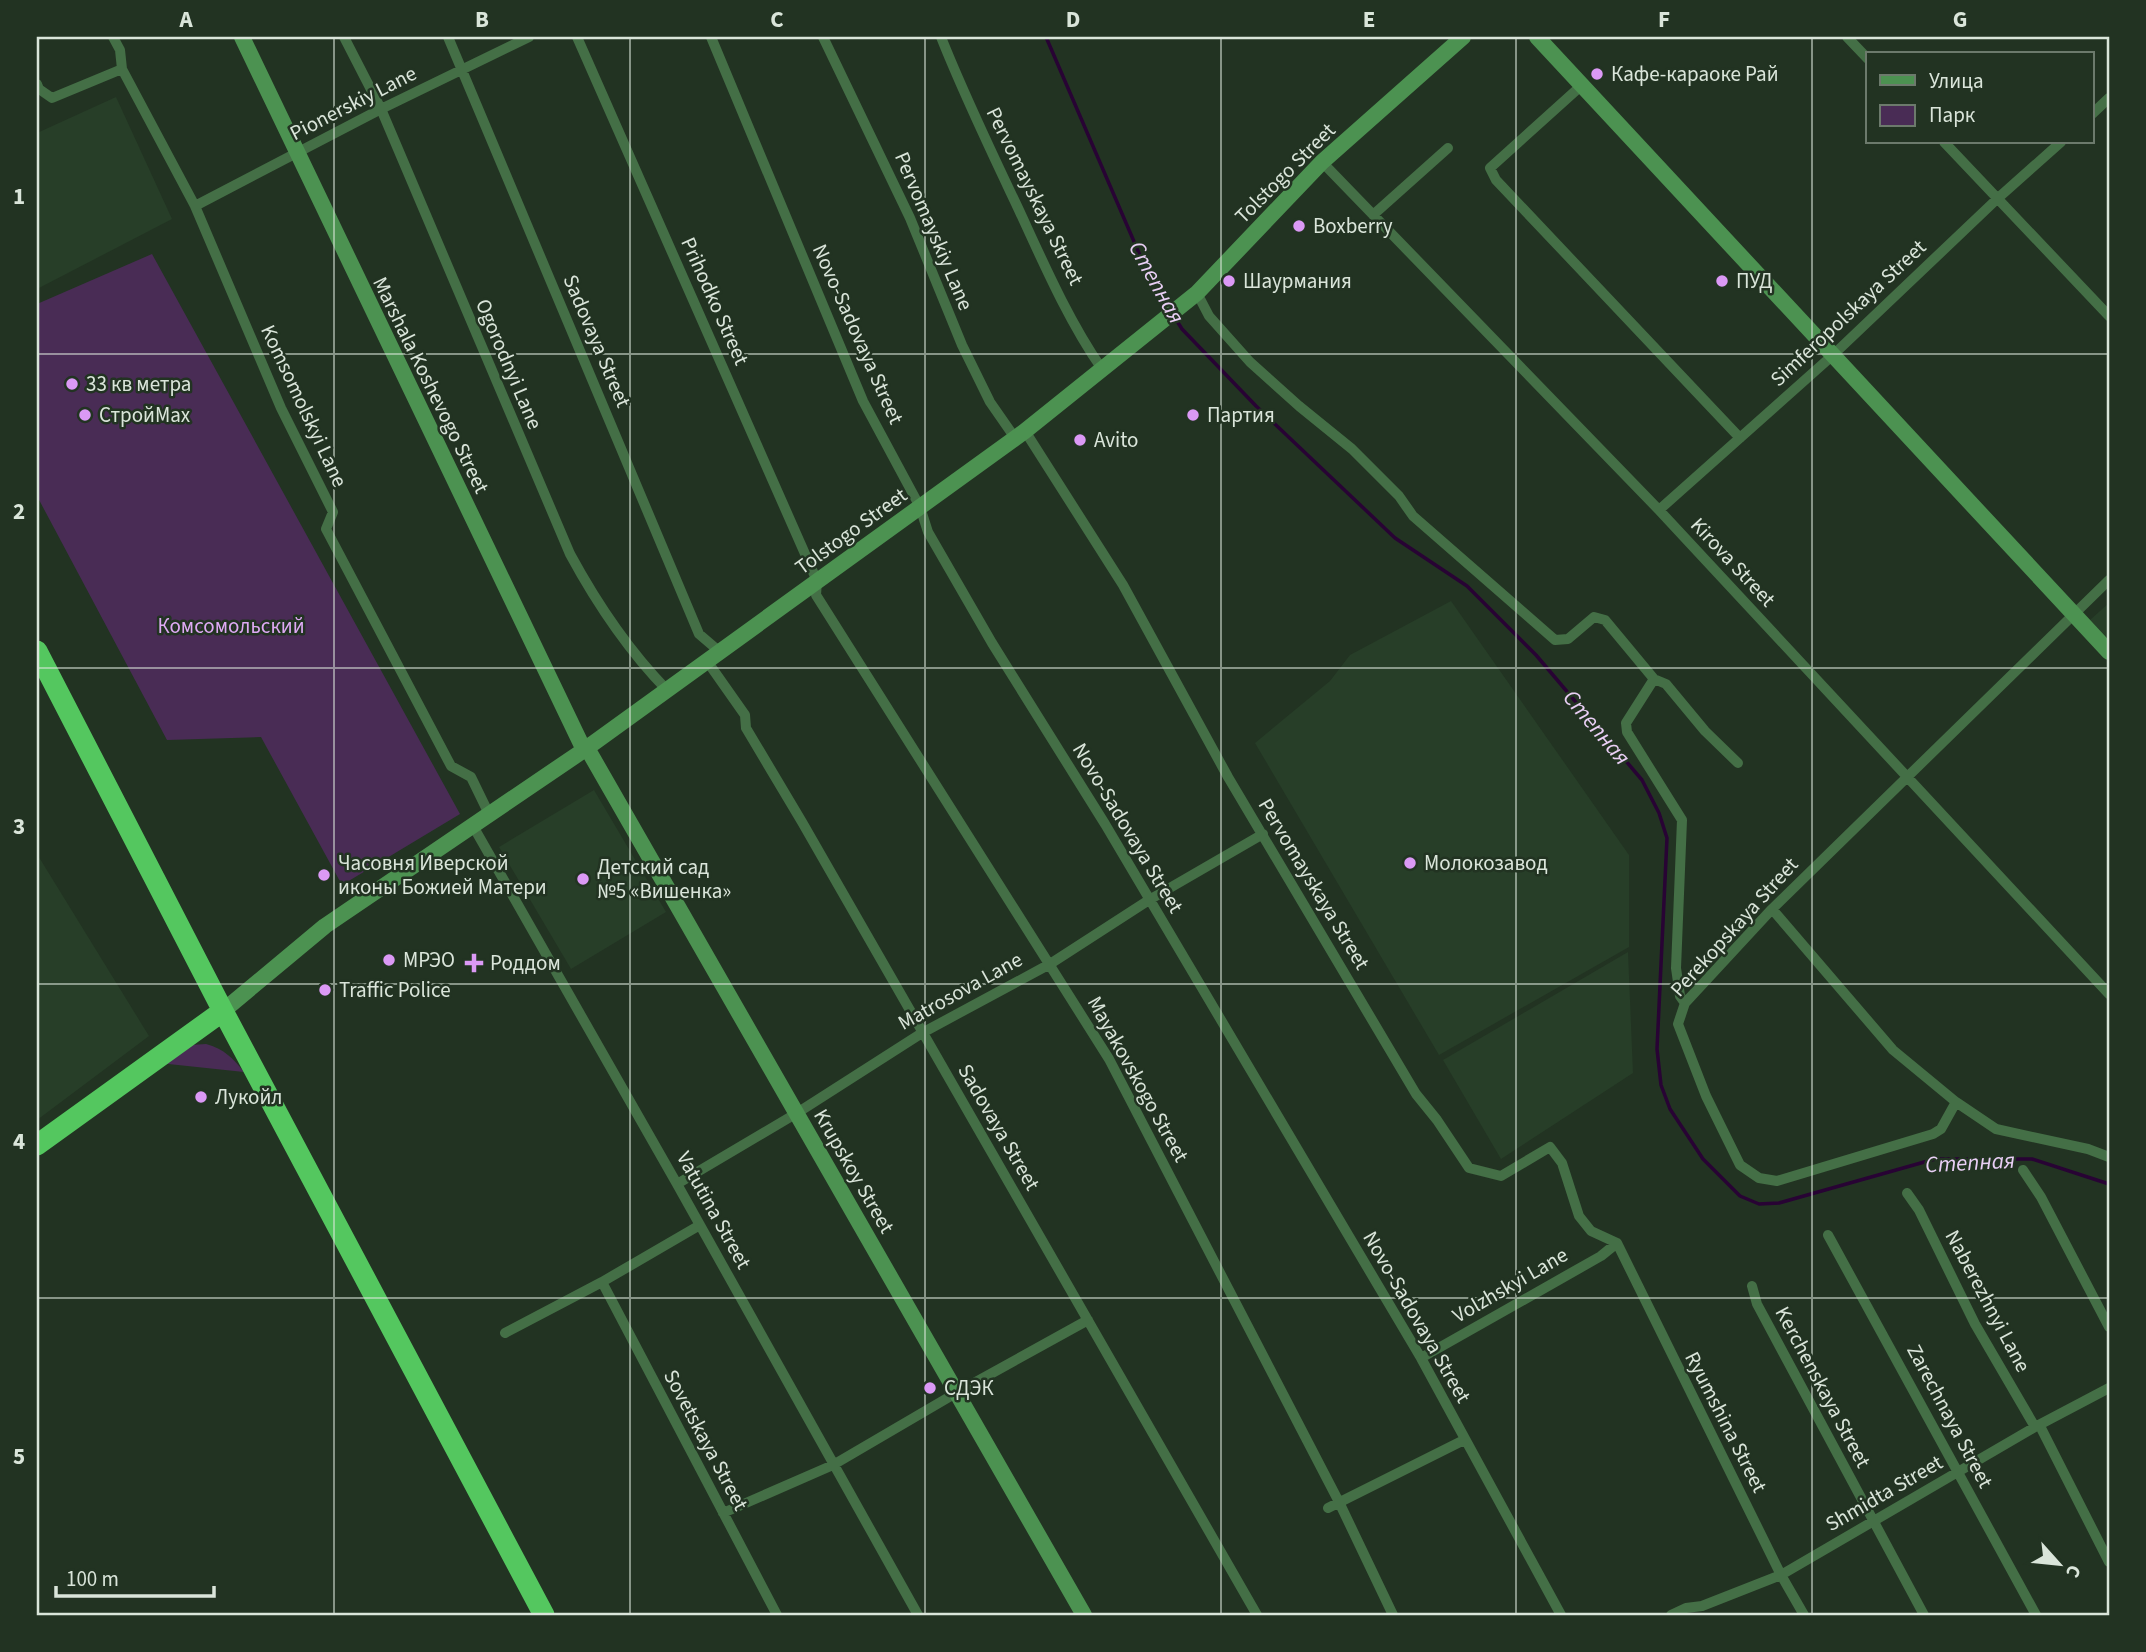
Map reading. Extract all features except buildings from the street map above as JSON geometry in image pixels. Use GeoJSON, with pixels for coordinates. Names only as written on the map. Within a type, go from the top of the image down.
{"type":"FeatureCollection","features":[{"type":"Feature","properties":{"kind":"highway"},"geometry":{"type":"LineString","coordinates":[[40,664],[544,1615]]}},
{"type":"Feature","properties":{"kind":"highway"},"geometry":{"type":"LineString","coordinates":[[37,1144],[223,1011]]}},
{"type":"Feature","properties":{"kind":"main road","name":"Marshala Koshevogo Street"},"geometry":{"type":"LineString","coordinates":[[242,37],[585,749]]}},
{"type":"Feature","properties":{"kind":"main road","name":"Tolstogo Street"},"geometry":{"type":"LineString","coordinates":[[223,1011],[325,926],[585,749],[1020,435],[1194,295],[1322,162],[1463,37]]}},
{"type":"Feature","properties":{"kind":"main road"},"geometry":{"type":"LineString","coordinates":[[1537,37],[2109,652]]}},
{"type":"Feature","properties":{"kind":"main road","name":"Krupskoy Street"},"geometry":{"type":"LineString","coordinates":[[585,749],[1084,1615]]}},
{"type":"Feature","properties":{"kind":"street","name":"Komsomolskyi Lane"},"geometry":{"type":"LineString","coordinates":[[113,37],[120,50],[122,69],[195,206],[281,408],[332,512],[326,529],[451,766],[471,777],[489,814]]}},
{"type":"Feature","properties":{"kind":"street","name":"Ogorodnyi Lane"},"geometry":{"type":"LineString","coordinates":[[344,37],[381,109],[569,554],[606,614],[639,659],[667,690]]}},
{"type":"Feature","properties":{"kind":"street","name":"Sadovaya Street"},"geometry":{"type":"LineString","coordinates":[[448,37],[699,634],[745,715],[746,728],[1257,1615]]}},
{"type":"Feature","properties":{"kind":"street","name":"Pionerskiy Lane"},"geometry":{"type":"LineString","coordinates":[[195,206],[381,109],[529,37]]}},
{"type":"Feature","properties":{"kind":"street","name":"Prihodko Street"},"geometry":{"type":"LineString","coordinates":[[577,37],[817,581]]}},
{"type":"Feature","properties":{"kind":"street","name":"Novo-Sadovaya Street"},"geometry":{"type":"LineString","coordinates":[[711,37],[863,401],[920,507],[928,532],[992,643],[1105,824],[1421,1358],[1561,1615]]}},
{"type":"Feature","properties":{"kind":"street","name":"Pervomayskiy Lane"},"geometry":{"type":"LineString","coordinates":[[823,37],[910,218],[967,356],[990,402],[1020,435]]}},
{"type":"Feature","properties":{"kind":"street","name":"Pervomayskaya Street"},"geometry":{"type":"LineString","coordinates":[[941,37],[1035,245],[1089,350],[1102,369]]}},
{"type":"Feature","properties":{"kind":"street"},"geometry":{"type":"LineString","coordinates":[[1847,37],[1866,57]]}},
{"type":"Feature","properties":{"kind":"street"},"geometry":{"type":"LineString","coordinates":[[37,84],[52,98],[122,69]]}},
{"type":"Feature","properties":{"kind":"street"},"geometry":{"type":"LineString","coordinates":[[1582,85],[1490,168],[1496,180],[1740,438]]}},
{"type":"Feature","properties":{"kind":"street"},"geometry":{"type":"LineString","coordinates":[[2094,112],[2109,98]]}},
{"type":"Feature","properties":{"kind":"street"},"geometry":{"type":"LineString","coordinates":[[1946,144],[2109,316]]}},
{"type":"Feature","properties":{"kind":"street","name":"Simferopolskaya Street"},"geometry":{"type":"LineString","coordinates":[[1659,510],[1833,355],[2059,144]]}},
{"type":"Feature","properties":{"kind":"street"},"geometry":{"type":"LineString","coordinates":[[1373,215],[1448,148]]}},
{"type":"Feature","properties":{"kind":"street","name":"Kirova Street"},"geometry":{"type":"LineString","coordinates":[[1322,162],[1659,510],[2109,994]]}},
{"type":"Feature","properties":{"kind":"street"},"geometry":{"type":"LineString","coordinates":[[1194,295],[1250,362],[1352,449],[1399,496],[1413,516],[1519,611],[1555,640],[1568,639],[1594,617],[1605,620],[1654,679],[1666,684],[1704,732],[1738,763]]}},
{"type":"Feature","properties":{"kind":"street","name":"Pervomayskaya Street"},"geometry":{"type":"LineString","coordinates":[[1020,435],[1123,585],[1228,777],[1416,1094],[1469,1168],[1502,1176],[1550,1147],[1562,1163],[1579,1216],[1591,1231],[1617,1243]]}},
{"type":"Feature","properties":{"kind":"street","name":"Perekopskaya Street"},"geometry":{"type":"LineString","coordinates":[[1956,1102],[1941,1129],[1933,1134],[1777,1181],[1759,1178],[1740,1165],[1692,1063],[1678,1024],[1685,1003],[1772,909],[2109,580]]}},
{"type":"Feature","properties":{"kind":"street","name":"Mayakovskogo Street"},"geometry":{"type":"LineString","coordinates":[[817,581],[816,595],[1109,1059],[1339,1502],[1393,1615]]}},
{"type":"Feature","properties":{"kind":"street"},"geometry":{"type":"LineString","coordinates":[[1654,679],[1626,723],[1627,732],[1682,820],[1676,968],[1680,996],[1685,1003]]}},
{"type":"Feature","properties":{"kind":"street","name":"Vatutina Street"},"geometry":{"type":"LineString","coordinates":[[473,826],[918,1615]]}},
{"type":"Feature","properties":{"kind":"street","name":"Matrosova Lane"},"geometry":{"type":"LineString","coordinates":[[677,1184],[797,1113],[922,1032],[1050,964],[1149,900],[1263,834]]}},
{"type":"Feature","properties":{"kind":"street"},"geometry":{"type":"LineString","coordinates":[[1772,909],[1893,1050],[1956,1102],[1996,1129],[2088,1149],[2109,1157]]}},
{"type":"Feature","properties":{"kind":"street"},"geometry":{"type":"LineString","coordinates":[[2023,1170],[2041,1197],[2109,1327]]}},
{"type":"Feature","properties":{"kind":"street","name":"Naberezhnyi Lane"},"geometry":{"type":"LineString","coordinates":[[1907,1193],[1919,1210],[1975,1324],[2038,1427],[2109,1562]]}},
{"type":"Feature","properties":{"kind":"street"},"geometry":{"type":"LineString","coordinates":[[505,1333],[602,1282],[700,1225]]}},
{"type":"Feature","properties":{"kind":"street","name":"Zarechnaya Street"},"geometry":{"type":"LineString","coordinates":[[1828,1235],[2036,1615]]}},
{"type":"Feature","properties":{"kind":"street","name":"Volzhskyi Lane"},"geometry":{"type":"LineString","coordinates":[[1421,1358],[1601,1256],[1617,1243]]}},
{"type":"Feature","properties":{"kind":"street","name":"Ryumshina Street"},"geometry":{"type":"LineString","coordinates":[[1617,1243],[1781,1575],[1804,1615]]}},
{"type":"Feature","properties":{"kind":"street","name":"Sovetskaya Street"},"geometry":{"type":"LineString","coordinates":[[602,1282],[776,1615]]}},
{"type":"Feature","properties":{"kind":"street","name":"Kerchenskaya Street"},"geometry":{"type":"LineString","coordinates":[[1752,1286],[1756,1304],[1924,1615]]}},
{"type":"Feature","properties":{"kind":"street"},"geometry":{"type":"LineString","coordinates":[[723,1513],[833,1465],[956,1393],[1088,1321]]}},
{"type":"Feature","properties":{"kind":"street","name":"Shmidta Street"},"geometry":{"type":"LineString","coordinates":[[1671,1615],[1686,1608],[1703,1611],[1781,1575],[2109,1388]]}},
{"type":"Feature","properties":{"kind":"street"},"geometry":{"type":"LineString","coordinates":[[1328,1508],[1464,1440]]}},
{"type":"Feature","properties":{"kind":"shaded area"},"geometry":{"type":"Polygon","coordinates":[[[116,97],[172,219],[37,289],[37,133],[116,97]]]}},
{"type":"Feature","properties":{"kind":"shaded area"},"geometry":{"type":"Polygon","coordinates":[[[1451,601],[1629,855],[1629,947],[1439,1055],[1255,743],[1330,681],[1350,655],[1451,601]]]}},
{"type":"Feature","properties":{"kind":"shaded area"},"geometry":{"type":"Polygon","coordinates":[[[2109,603],[2109,640],[2090,620],[2109,603]]]}},
{"type":"Feature","properties":{"kind":"shaded area","name":"Детский сад №5 «Вишенка»"},"geometry":{"type":"Polygon","coordinates":[[[594,790],[666,912],[571,969],[499,847],[594,790]]]}},
{"type":"Feature","properties":{"kind":"shaded area"},"geometry":{"type":"Polygon","coordinates":[[[37,854],[149,1036],[37,1120],[37,854]]]}},
{"type":"Feature","properties":{"kind":"shaded area"},"geometry":{"type":"Polygon","coordinates":[[[1628,952],[1633,1073],[1501,1159],[1443,1060],[1628,952]]]}},
{"type":"Feature","properties":{"kind":"green space","name":"Комсомольский"},"geometry":{"type":"Polygon","coordinates":[[[152,254],[460,814],[342,885],[261,737],[167,740],[37,496],[37,304],[152,254]]]}},
{"type":"Feature","properties":{"kind":"green space"},"geometry":{"type":"Polygon","coordinates":[[[206,1044],[228,1055],[244,1072],[159,1063],[191,1045],[206,1044]]]}},
{"type":"Feature","properties":{"kind":"waterway","name":"Степная"},"geometry":{"type":"LineString","coordinates":[[1046,37],[1151,281],[1169,309]]}},
{"type":"Feature","properties":{"kind":"waterway","name":"Степная"},"geometry":{"type":"LineString","coordinates":[[1175,318],[1182,329],[1256,406],[1395,538],[1467,586],[1536,655],[1642,780],[1659,813],[1667,838],[1657,1049],[1661,1085],[1670,1109],[1703,1159],[1740,1196],[1759,1204],[1779,1203],[1935,1159],[2032,1159],[2109,1184]]}},
{"type":"Feature","properties":{"kind":"place","name":"Кафе-караоке Рай"},"geometry":{"type":"Point","coordinates":[1597,74]}},
{"type":"Feature","properties":{"kind":"place","name":"Boxberry"},"geometry":{"type":"Point","coordinates":[1299,226]}},
{"type":"Feature","properties":{"kind":"place","name":"Шаурмания"},"geometry":{"type":"Point","coordinates":[1229,281]}},
{"type":"Feature","properties":{"kind":"place","name":"ПУД"},"geometry":{"type":"Point","coordinates":[1722,281]}},
{"type":"Feature","properties":{"kind":"place","name":"33 кв метра"},"geometry":{"type":"Point","coordinates":[72,384]}},
{"type":"Feature","properties":{"kind":"place","name":"СтройMax"},"geometry":{"type":"Point","coordinates":[85,415]}},
{"type":"Feature","properties":{"kind":"place","name":"Партия"},"geometry":{"type":"Point","coordinates":[1193,415]}},
{"type":"Feature","properties":{"kind":"place","name":"Avito"},"geometry":{"type":"Point","coordinates":[1080,440]}},
{"type":"Feature","properties":{"kind":"place","name":"Молокозавод"},"geometry":{"type":"Point","coordinates":[1410,863]}},
{"type":"Feature","properties":{"kind":"place","name":"Часовня Иверской иконы Божией Матери"},"geometry":{"type":"Point","coordinates":[324,875]}},
{"type":"Feature","properties":{"kind":"place","name":"Детский сад №5 «Вишенка»"},"geometry":{"type":"Point","coordinates":[583,879]}},
{"type":"Feature","properties":{"kind":"place","name":"МРЭО"},"geometry":{"type":"Point","coordinates":[389,960]}},
{"type":"Feature","properties":{"kind":"place","name":"Роддом"},"geometry":{"type":"Point","coordinates":[474,963]}},
{"type":"Feature","properties":{"kind":"place","name":"Traffic Police"},"geometry":{"type":"Point","coordinates":[325,990]}},
{"type":"Feature","properties":{"kind":"place","name":"Лукойл"},"geometry":{"type":"Point","coordinates":[201,1097]}},
{"type":"Feature","properties":{"kind":"place","name":"СДЭК"},"geometry":{"type":"Point","coordinates":[930,1388]}}]}
